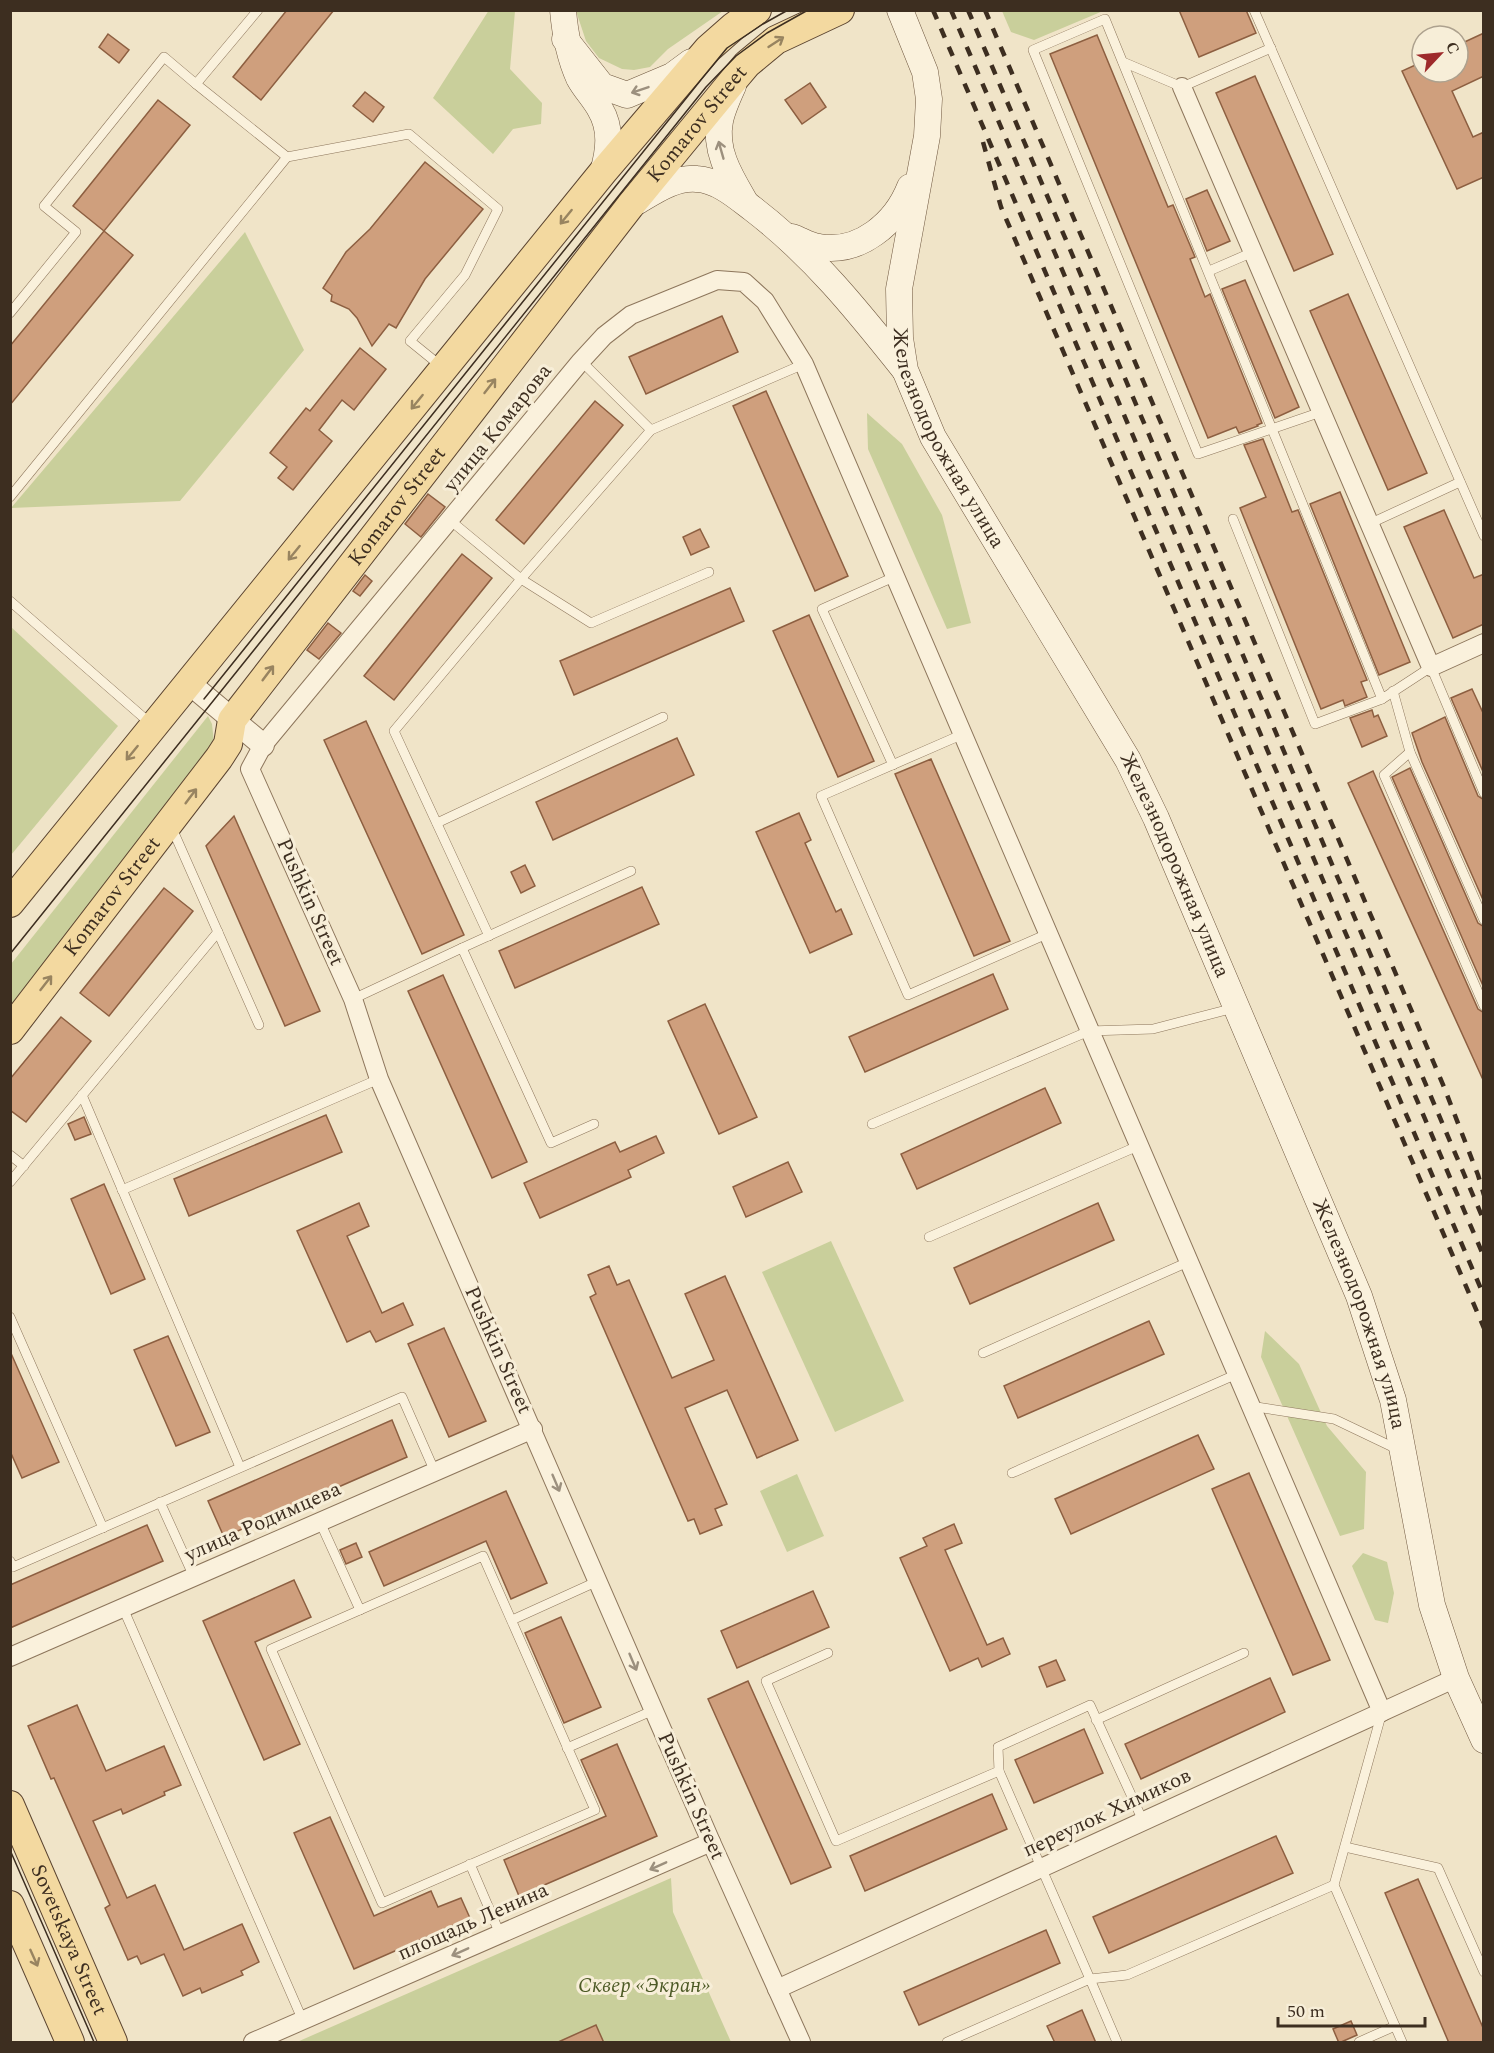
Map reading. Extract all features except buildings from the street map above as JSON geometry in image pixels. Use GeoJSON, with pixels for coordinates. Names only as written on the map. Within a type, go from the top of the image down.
{"type":"FeatureCollection","features":[{"type":"Feature","properties":{"kind":"main road"},"geometry":{"type":"LineString","coordinates":[[563,10],[565,39],[580,79],[602,111],[608,133],[609,152],[603,172]]}},
{"type":"Feature","properties":{"kind":"main road","name":"Komarov Street"},"geometry":{"type":"LineString","coordinates":[[10,903],[603,172],[708,49],[757,10]]}},
{"type":"Feature","properties":{"kind":"main road","name":"Железнодорожная улица"},"geometry":{"type":"LineString","coordinates":[[900,10],[925,72],[929,99],[927,136],[899,289],[900,338],[904,370],[933,437],[1128,760],[1156,818],[1359,1296],[1393,1400],[1432,1605],[1456,1678],[1484,1740]]}},
{"type":"Feature","properties":{"kind":"main road","name":"Komarov Street"},"geometry":{"type":"LineString","coordinates":[[10,1030],[224,751],[228,744],[232,720],[630,206],[747,64],[776,40],[832,14]]}},
{"type":"Feature","properties":{"kind":"main road"},"geometry":{"type":"LineString","coordinates":[[565,39],[602,86],[627,94],[672,76],[708,49]]}},
{"type":"Feature","properties":{"kind":"main road"},"geometry":{"type":"LineString","coordinates":[[736,77],[720,120],[718,141],[728,173],[745,203]]}},
{"type":"Feature","properties":{"kind":"main road"},"geometry":{"type":"LineString","coordinates":[[787,235],[819,247],[856,243],[876,234],[891,221],[906,198],[927,136]]}},
{"type":"Feature","properties":{"kind":"main road"},"geometry":{"type":"LineString","coordinates":[[630,206],[665,185],[696,178],[716,184],[787,235],[837,286],[904,370]]}},
{"type":"Feature","properties":{"kind":"main road","name":"Sovetskaya Street"},"geometry":{"type":"LineString","coordinates":[[10,1805],[22,1844],[113,2043]]}},
{"type":"Feature","properties":{"kind":"main road","name":"Sovetskaya Street"},"geometry":{"type":"LineString","coordinates":[[10,1905],[70,2043]]}},
{"type":"Feature","properties":{"kind":"street"},"geometry":{"type":"LineString","coordinates":[[1182,87],[1431,667],[1484,643]]}},
{"type":"Feature","properties":{"kind":"street","name":"улица Комарова"},"geometry":{"type":"LineString","coordinates":[[263,746],[581,361],[604,336],[631,315],[717,280],[744,282],[765,301],[804,364]]}},
{"type":"Feature","properties":{"kind":"street"},"geometry":{"type":"LineString","coordinates":[[804,364],[1382,1712]]}},
{"type":"Feature","properties":{"kind":"street"},"geometry":{"type":"LineString","coordinates":[[189,683],[263,746]]}},
{"type":"Feature","properties":{"kind":"street","name":"Pushkin Street"},"geometry":{"type":"LineString","coordinates":[[263,746],[250,769],[353,999],[379,1079],[711,1842],[801,2043]]}},
{"type":"Feature","properties":{"kind":"street","name":"улица Родимцева"},"geometry":{"type":"LineString","coordinates":[[10,1657],[533,1429]]}},
{"type":"Feature","properties":{"kind":"street","name":"переулок Химиков"},"geometry":{"type":"LineString","coordinates":[[777,1989],[1456,1678]]}},
{"type":"Feature","properties":{"kind":"street","name":"площадь Ленина"},"geometry":{"type":"LineString","coordinates":[[253,2043],[711,1842]]}},
{"type":"Feature","properties":{"kind":"lane"},"geometry":{"type":"LineString","coordinates":[[196,84],[258,10]]}},
{"type":"Feature","properties":{"kind":"lane"},"geometry":{"type":"LineString","coordinates":[[1254,10],[1484,536]]}},
{"type":"Feature","properties":{"kind":"lane"},"geometry":{"type":"LineString","coordinates":[[1321,412],[1272,427],[1198,454],[1034,50],[1106,19],[1209,271],[1272,427],[1382,699]]}},
{"type":"Feature","properties":{"kind":"lane"},"geometry":{"type":"LineString","coordinates":[[1123,62],[1182,87],[1271,48]]}},
{"type":"Feature","properties":{"kind":"lane"},"geometry":{"type":"LineString","coordinates":[[10,313],[76,232],[44,206],[164,57],[287,157]]}},
{"type":"Feature","properties":{"kind":"lane"},"geometry":{"type":"LineString","coordinates":[[10,497],[287,157],[409,134],[498,209],[465,275],[410,341],[444,369]]}},
{"type":"Feature","properties":{"kind":"lane"},"geometry":{"type":"LineString","coordinates":[[1209,271],[1253,252]]}},
{"type":"Feature","properties":{"kind":"lane"},"geometry":{"type":"LineString","coordinates":[[581,361],[651,430]]}},
{"type":"Feature","properties":{"kind":"lane"},"geometry":{"type":"LineString","coordinates":[[489,936],[394,731],[521,579],[651,430],[804,364]]}},
{"type":"Feature","properties":{"kind":"lane"},"geometry":{"type":"LineString","coordinates":[[1369,524],[1460,482]]}},
{"type":"Feature","properties":{"kind":"lane"},"geometry":{"type":"LineString","coordinates":[[1233,519],[1315,724],[1382,699],[1431,667],[1484,792]]}},
{"type":"Feature","properties":{"kind":"lane"},"geometry":{"type":"LineString","coordinates":[[451,521],[521,579],[591,623],[710,572]]}},
{"type":"Feature","properties":{"kind":"lane"},"geometry":{"type":"LineString","coordinates":[[893,765],[822,609],[894,577]]}},
{"type":"Feature","properties":{"kind":"lane"},"geometry":{"type":"LineString","coordinates":[[10,601],[153,727]]}},
{"type":"Feature","properties":{"kind":"lane"},"geometry":{"type":"LineString","coordinates":[[1393,691],[1410,752],[1484,920]]}},
{"type":"Feature","properties":{"kind":"lane"},"geometry":{"type":"LineString","coordinates":[[437,823],[663,717]]}},
{"type":"Feature","properties":{"kind":"lane"},"geometry":{"type":"LineString","coordinates":[[962,735],[820,796],[908,995],[1047,934]]}},
{"type":"Feature","properties":{"kind":"lane"},"geometry":{"type":"LineString","coordinates":[[1410,752],[1384,775],[1484,1006]]}},
{"type":"Feature","properties":{"kind":"lane"},"geometry":{"type":"LineString","coordinates":[[170,824],[259,1024]]}},
{"type":"Feature","properties":{"kind":"lane"},"geometry":{"type":"LineString","coordinates":[[353,999],[631,871]]}},
{"type":"Feature","properties":{"kind":"lane"},"geometry":{"type":"LineString","coordinates":[[10,1182],[218,932]]}},
{"type":"Feature","properties":{"kind":"lane"},"geometry":{"type":"LineString","coordinates":[[462,948],[551,1143],[594,1125]]}},
{"type":"Feature","properties":{"kind":"lane"},"geometry":{"type":"LineString","coordinates":[[872,1125],[1089,1031],[1153,1029],[1237,1008]]}},
{"type":"Feature","properties":{"kind":"lane"},"geometry":{"type":"LineString","coordinates":[[122,1190],[379,1079]]}},
{"type":"Feature","properties":{"kind":"lane"},"geometry":{"type":"LineString","coordinates":[[82,1095],[240,1467]]}},
{"type":"Feature","properties":{"kind":"lane"},"geometry":{"type":"LineString","coordinates":[[929,1237],[1138,1146]]}},
{"type":"Feature","properties":{"kind":"lane"},"geometry":{"type":"LineString","coordinates":[[10,1155],[24,1166]]}},
{"type":"Feature","properties":{"kind":"lane"},"geometry":{"type":"LineString","coordinates":[[983,1353],[1188,1262]]}},
{"type":"Feature","properties":{"kind":"lane"},"geometry":{"type":"LineString","coordinates":[[10,1317],[103,1527]]}},
{"type":"Feature","properties":{"kind":"lane"},"geometry":{"type":"LineString","coordinates":[[1012,1473],[1237,1374]]}},
{"type":"Feature","properties":{"kind":"lane"},"geometry":{"type":"LineString","coordinates":[[10,1560],[13,1567],[402,1397],[435,1472]]}},
{"type":"Feature","properties":{"kind":"lane"},"geometry":{"type":"LineString","coordinates":[[1250,1406],[1334,1419],[1403,1452]]}},
{"type":"Feature","properties":{"kind":"lane"},"geometry":{"type":"LineString","coordinates":[[160,1502],[194,1577]]}},
{"type":"Feature","properties":{"kind":"lane"},"geometry":{"type":"LineString","coordinates":[[320,1522],[360,1610]]}},
{"type":"Feature","properties":{"kind":"lane"},"geometry":{"type":"LineString","coordinates":[[483,1556],[595,1810],[382,1903],[271,1649],[360,1610],[483,1556]]}},
{"type":"Feature","properties":{"kind":"lane"},"geometry":{"type":"LineString","coordinates":[[512,1620],[598,1581]]}},
{"type":"Feature","properties":{"kind":"lane"},"geometry":{"type":"LineString","coordinates":[[123,1608],[303,2021]]}},
{"type":"Feature","properties":{"kind":"lane"},"geometry":{"type":"LineString","coordinates":[[828,1653],[766,1682],[836,1841],[999,1771]]}},
{"type":"Feature","properties":{"kind":"lane"},"geometry":{"type":"LineString","coordinates":[[1096,1720],[1244,1653]]}},
{"type":"Feature","properties":{"kind":"lane"},"geometry":{"type":"LineString","coordinates":[[1118,2043],[999,1771],[998,1747],[1090,1706],[1143,1821]]}},
{"type":"Feature","properties":{"kind":"lane"},"geometry":{"type":"LineString","coordinates":[[567,1748],[654,1710]]}},
{"type":"Feature","properties":{"kind":"lane"},"geometry":{"type":"LineString","coordinates":[[1382,1712],[1334,1885],[1402,2043]]}},
{"type":"Feature","properties":{"kind":"lane"},"geometry":{"type":"LineString","coordinates":[[1346,1847],[1438,1868],[1484,1971]]}},
{"type":"Feature","properties":{"kind":"lane"},"geometry":{"type":"LineString","coordinates":[[470,1864],[501,1935]]}},
{"type":"Feature","properties":{"kind":"lane"},"geometry":{"type":"LineString","coordinates":[[947,2043],[1090,1979],[1127,1975],[1334,1885]]}},
{"type":"Feature","properties":{"kind":"lane"},"geometry":{"type":"LineString","coordinates":[[1359,2043],[1395,2026]]}},
{"type":"Feature","properties":{"kind":"green space"},"geometry":{"type":"Polygon","coordinates":[[[489,10],[515,11],[510,69],[542,103],[541,124],[513,129],[493,154],[433,98],[489,10]]]}},
{"type":"Feature","properties":{"kind":"green space"},"geometry":{"type":"Polygon","coordinates":[[[576,10],[723,11],[668,49],[650,67],[634,70],[622,69],[599,58],[586,41],[576,10]]]}},
{"type":"Feature","properties":{"kind":"green space"},"geometry":{"type":"Polygon","coordinates":[[[1002,11],[1103,11],[1034,40],[1011,32],[1002,11]]]}},
{"type":"Feature","properties":{"kind":"green space"},"geometry":{"type":"Polygon","coordinates":[[[245,232],[304,350],[180,501],[11,508],[245,232]]]}},
{"type":"Feature","properties":{"kind":"green space"},"geometry":{"type":"Polygon","coordinates":[[[867,413],[902,444],[942,515],[971,623],[947,629],[868,449],[867,413]]]}},
{"type":"Feature","properties":{"kind":"green space"},"geometry":{"type":"Polygon","coordinates":[[[11,627],[118,726],[11,855],[11,627]]]}},
{"type":"Feature","properties":{"kind":"green space"},"geometry":{"type":"Polygon","coordinates":[[[208,716],[212,724],[215,752],[11,1014],[11,964],[208,716]]]}},
{"type":"Feature","properties":{"kind":"green space"},"geometry":{"type":"Polygon","coordinates":[[[831,1241],[904,1401],[835,1432],[762,1272],[831,1241]]]}},
{"type":"Feature","properties":{"kind":"green space"},"geometry":{"type":"Polygon","coordinates":[[[1265,1331],[1299,1364],[1327,1426],[1366,1472],[1364,1529],[1340,1536],[1261,1357],[1265,1331]]]}},
{"type":"Feature","properties":{"kind":"green space"},"geometry":{"type":"Polygon","coordinates":[[[797,1474],[824,1536],[787,1552],[760,1491],[797,1474]]]}},
{"type":"Feature","properties":{"kind":"green space"},"geometry":{"type":"Polygon","coordinates":[[[1363,1553],[1387,1562],[1394,1593],[1388,1623],[1375,1620],[1352,1566],[1363,1553]]]}},
{"type":"Feature","properties":{"kind":"green space","name":"Сквер «Экран»"},"geometry":{"type":"Polygon","coordinates":[[[671,1878],[673,1912],[731,2042],[297,2042],[671,1878]]]}},
{"type":"Feature","properties":{"kind":"tram line"},"geometry":{"type":"LineString","coordinates":[[204,699],[727,48],[788,10]]}},
{"type":"Feature","properties":{"kind":"tram line"},"geometry":{"type":"LineString","coordinates":[[10,954],[706,87],[736,56],[767,33],[808,10]]}},
{"type":"Feature","properties":{"kind":"tram line"},"geometry":{"type":"LineString","coordinates":[[10,1850],[94,2042]]}},
{"type":"Feature","properties":{"kind":"railway"},"geometry":{"type":"LineString","coordinates":[[933,10],[1484,1296]]}},
{"type":"Feature","properties":{"kind":"railway"},"geometry":{"type":"LineString","coordinates":[[951,10],[1484,1257]]}},
{"type":"Feature","properties":{"kind":"railway"},"geometry":{"type":"LineString","coordinates":[[968,10],[1484,1221]]}},
{"type":"Feature","properties":{"kind":"railway"},"geometry":{"type":"LineString","coordinates":[[985,10],[1444,1087],[1484,1195]]}},
{"type":"Feature","properties":{"kind":"railway"},"geometry":{"type":"LineString","coordinates":[[983,142],[1001,207],[1484,1328]]}}]}
